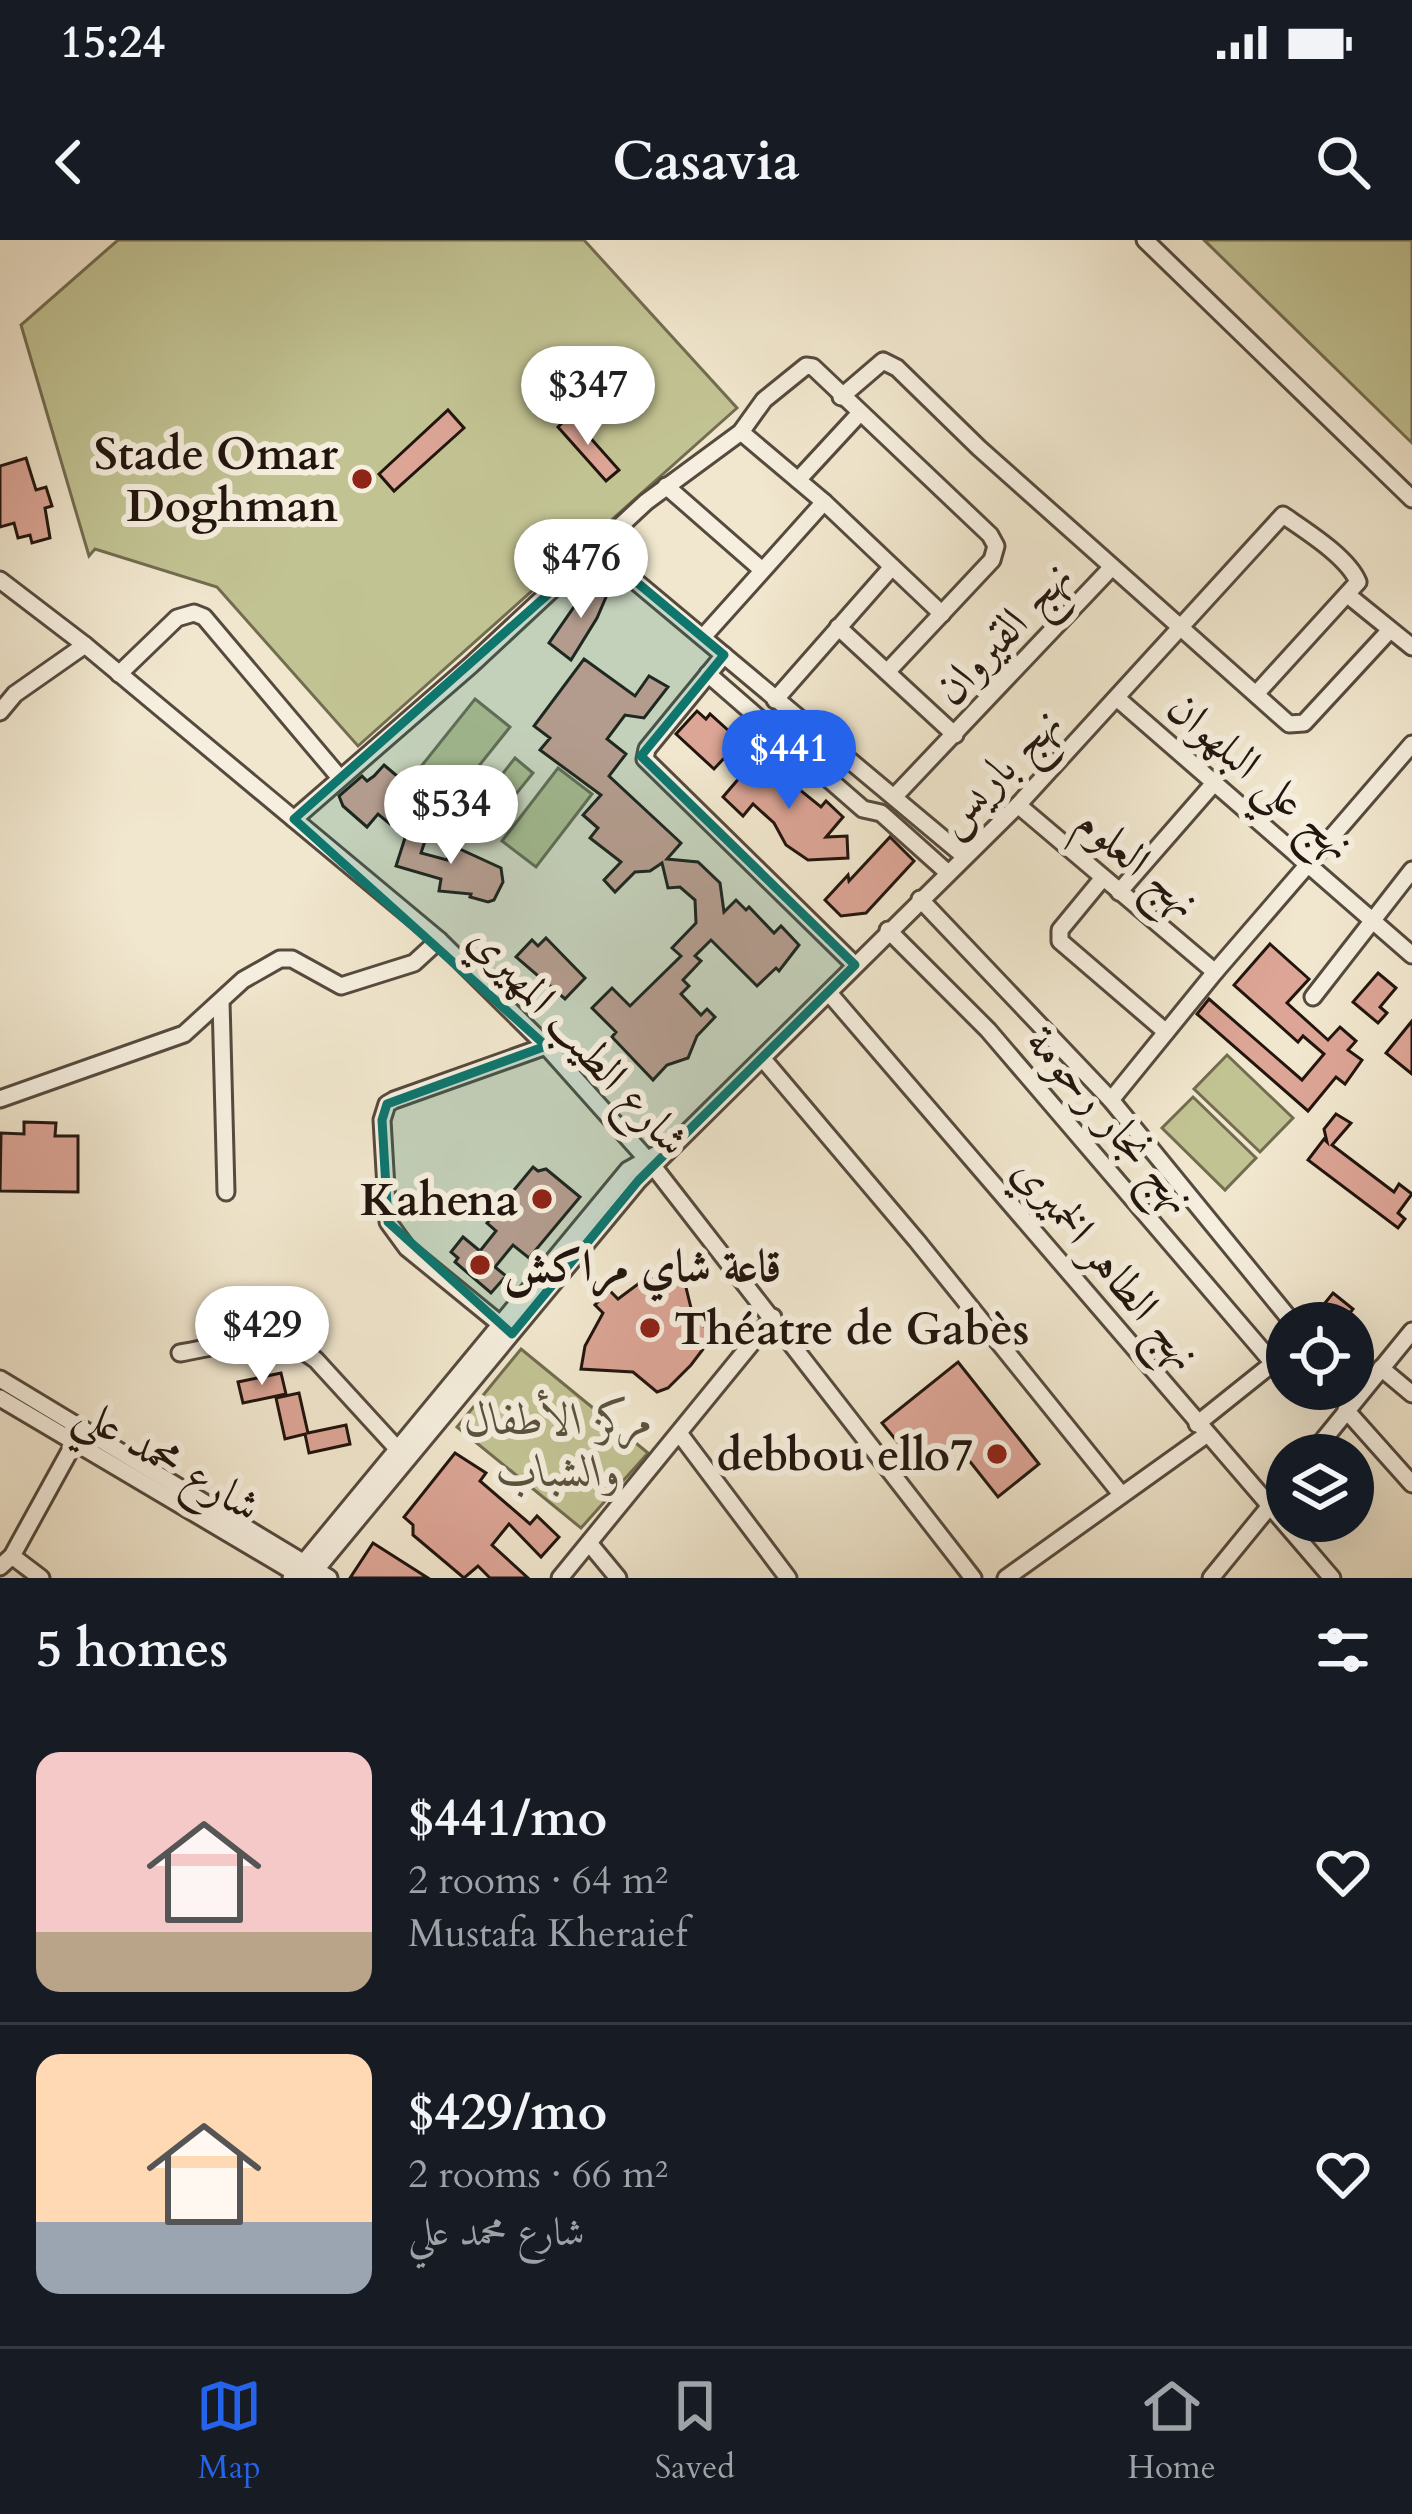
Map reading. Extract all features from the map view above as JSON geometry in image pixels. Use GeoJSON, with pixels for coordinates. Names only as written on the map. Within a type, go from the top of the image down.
{"type":"FeatureCollection","features":[{"type":"Feature","properties":{"kind":"street"},"geometry":{"type":"LineString","coordinates":[[1145,240],[1412,500]]}},
{"type":"Feature","properties":{"kind":"street"},"geometry":{"type":"LineString","coordinates":[[841,397],[886,360],[1289,724],[1304,723],[1390,630]]}},
{"type":"Feature","properties":{"kind":"street"},"geometry":{"type":"LineString","coordinates":[[294,819],[666,486],[741,432],[764,400],[801,368],[813,368],[994,541],[992,560],[887,672]]}},
{"type":"Feature","properties":{"kind":"street"},"geometry":{"type":"LineString","coordinates":[[798,480],[859,414]]}},
{"type":"Feature","properties":{"kind":"street"},"geometry":{"type":"LineString","coordinates":[[741,432],[824,502],[942,614]]}},
{"type":"Feature","properties":{"kind":"street"},"geometry":{"type":"LineString","coordinates":[[666,486],[761,569]]}},
{"type":"Feature","properties":{"kind":"street"},"geometry":{"type":"LineString","coordinates":[[704,637],[824,502]]}},
{"type":"Feature","properties":{"kind":"street","name":"نهج باريس"},"geometry":{"type":"LineString","coordinates":[[307,1574],[650,1161],[668,1151],[1018,805],[1282,515],[1357,575],[1358,582],[1348,596]]}},
{"type":"Feature","properties":{"kind":"street"},"geometry":{"type":"LineString","coordinates":[[598,550],[964,856]]}},
{"type":"Feature","properties":{"kind":"street"},"geometry":{"type":"LineString","coordinates":[[775,700],[892,567]]}},
{"type":"Feature","properties":{"kind":"street","name":"نهج القيروان"},"geometry":{"type":"LineString","coordinates":[[894,797],[1112,567]]}},
{"type":"Feature","properties":{"kind":"street","name":"شارع الطيب المهيري"},"geometry":{"type":"LineString","coordinates":[[0,580],[85,645],[439,940],[546,1046],[650,1161],[973,1578]]}},
{"type":"Feature","properties":{"kind":"street"},"geometry":{"type":"LineString","coordinates":[[1256,694],[1348,596],[1412,647]]}},
{"type":"Feature","properties":{"kind":"street"},"geometry":{"type":"LineString","coordinates":[[119,674],[177,618],[194,613],[204,617],[340,778]]}},
{"type":"Feature","properties":{"kind":"street"},"geometry":{"type":"LineString","coordinates":[[838,627],[955,735]]}},
{"type":"Feature","properties":{"kind":"street"},"geometry":{"type":"LineString","coordinates":[[0,712],[15,694],[85,645]]}},
{"type":"Feature","properties":{"kind":"street"},"geometry":{"type":"LineString","coordinates":[[724,655],[647,749],[645,759],[855,965]]}},
{"type":"Feature","properties":{"kind":"street"},"geometry":{"type":"LineString","coordinates":[[708,674],[863,809],[881,813],[947,872]]}},
{"type":"Feature","properties":{"kind":"street","name":"نهج علي البلهوان"},"geometry":{"type":"LineString","coordinates":[[1118,699],[1412,955]]}},
{"type":"Feature","properties":{"kind":"street"},"geometry":{"type":"LineString","coordinates":[[1112,1100],[1215,972],[1412,744]]}},
{"type":"Feature","properties":{"kind":"street"},"geometry":{"type":"LineString","coordinates":[[1119,892],[1215,782]]}},
{"type":"Feature","properties":{"kind":"street","name":"نهج العلوم"},"geometry":{"type":"LineString","coordinates":[[1018,805],[1215,972]]}},
{"type":"Feature","properties":{"kind":"street"},"geometry":{"type":"LineString","coordinates":[[1312,997],[1412,870]]}},
{"type":"Feature","properties":{"kind":"street"},"geometry":{"type":"LineString","coordinates":[[1102,879],[1060,930],[1060,940],[1166,1032]]}},
{"type":"Feature","properties":{"kind":"street"},"geometry":{"type":"LineString","coordinates":[[920,899],[1112,1100],[1276,1302]]}},
{"type":"Feature","properties":{"kind":"street","name":"نهج نجار رحومة"},"geometry":{"type":"LineString","coordinates":[[888,930],[988,1030],[1266,1355]]}},
{"type":"Feature","properties":{"kind":"street"},"geometry":{"type":"LineString","coordinates":[[0,1099],[184,1034],[257,969],[280,958],[292,958],[340,986],[414,963],[439,940]]}},
{"type":"Feature","properties":{"kind":"street","name":"نهج الطاهر الخميري"},"geometry":{"type":"LineString","coordinates":[[829,993],[1266,1501]]}},
{"type":"Feature","properties":{"kind":"street"},"geometry":{"type":"LineString","coordinates":[[221,1001],[226,1192]]}},
{"type":"Feature","properties":{"kind":"street"},"geometry":{"type":"LineString","coordinates":[[506,1329],[407,1248],[388,1222],[382,1120],[386,1104],[394,1100],[546,1046]]}},
{"type":"Feature","properties":{"kind":"street"},"geometry":{"type":"LineString","coordinates":[[763,1059],[1121,1494]]}},
{"type":"Feature","properties":{"kind":"street"},"geometry":{"type":"LineString","coordinates":[[560,1578],[773,1317]]}},
{"type":"Feature","properties":{"kind":"street"},"geometry":{"type":"LineString","coordinates":[[1374,1375],[1412,1331]]}},
{"type":"Feature","properties":{"kind":"street"},"geometry":{"type":"LineString","coordinates":[[180,1353],[263,1340],[280,1340],[299,1348],[316,1360],[402,1454]]}},
{"type":"Feature","properties":{"kind":"street"},"geometry":{"type":"LineString","coordinates":[[1381,1368],[1412,1394]]}},
{"type":"Feature","properties":{"kind":"street"},"geometry":{"type":"LineString","coordinates":[[1006,1578],[1202,1430],[1266,1370]]}},
{"type":"Feature","properties":{"kind":"street","name":"شارع محمد علي"},"geometry":{"type":"LineString","coordinates":[[0,1379],[78,1438]]}},
{"type":"Feature","properties":{"kind":"street","name":"شارع محمد علي"},"geometry":{"type":"LineString","coordinates":[[0,1398],[78,1438],[307,1574]]}},
{"type":"Feature","properties":{"kind":"street"},"geometry":{"type":"LineString","coordinates":[[1358,1410],[1412,1484]]}},
{"type":"Feature","properties":{"kind":"street"},"geometry":{"type":"LineString","coordinates":[[680,1433],[788,1578]]}},
{"type":"Feature","properties":{"kind":"street"},"geometry":{"type":"LineString","coordinates":[[41,1578],[6,1562],[78,1438]]}},
{"type":"Feature","properties":{"kind":"street"},"geometry":{"type":"LineString","coordinates":[[1212,1578],[1266,1510]]}},
{"type":"Feature","properties":{"kind":"street","name":"نهج الطاهر الخميري"},"geometry":{"type":"LineString","coordinates":[[1301,1542],[1332,1578]]}},
{"type":"Feature","properties":{"kind":"street"},"geometry":{"type":"LineString","coordinates":[[589,1543],[618,1578]]}},
{"type":"Feature","properties":{"kind":"highlighted area"},"geometry":{"type":"Polygon","coordinates":[[[598,550],[724,655],[641,756],[855,965],[638,1181],[512,1334],[388,1222],[382,1120],[387,1104],[546,1046],[294,819],[598,550]]]}},
{"type":"Feature","properties":{"kind":"green space","name":"Stade Omar Doghman"},"geometry":{"type":"Polygon","coordinates":[[[118,240],[584,240],[737,408],[358,746],[217,587],[95,549],[89,556],[21,325],[118,240]]]}},
{"type":"Feature","properties":{"kind":"green space"},"geometry":{"type":"Polygon","coordinates":[[[1204,240],[1412,240],[1412,443],[1204,240]]]}},
{"type":"Feature","properties":{"kind":"green space"},"geometry":{"type":"Polygon","coordinates":[[[475,699],[510,727],[454,797],[419,769],[475,699]]]}},
{"type":"Feature","properties":{"kind":"green space"},"geometry":{"type":"Polygon","coordinates":[[[515,758],[533,773],[499,815],[481,801],[515,758]]]}},
{"type":"Feature","properties":{"kind":"green space"},"geometry":{"type":"Polygon","coordinates":[[[558,768],[592,794],[536,867],[502,841],[558,768]]]}},
{"type":"Feature","properties":{"kind":"green space"},"geometry":{"type":"Polygon","coordinates":[[[1227,1055],[1293,1118],[1260,1152],[1194,1089],[1227,1055]]]}},
{"type":"Feature","properties":{"kind":"green space"},"geometry":{"type":"Polygon","coordinates":[[[1193,1097],[1256,1158],[1225,1190],[1162,1128],[1193,1097]]]}},
{"type":"Feature","properties":{"kind":"green space","name":"مركز الأطفال والشباب"},"geometry":{"type":"Polygon","coordinates":[[[521,1349],[648,1453],[581,1528],[457,1427],[521,1349]]]}},
{"type":"Feature","properties":{"kind":"building"},"geometry":{"type":"Polygon","coordinates":[[[448,410],[464,428],[394,491],[379,474],[448,410]]]}},
{"type":"Feature","properties":{"kind":"building"},"geometry":{"type":"Polygon","coordinates":[[[570,415],[619,470],[606,481],[558,427],[570,415]]]}},
{"type":"Feature","properties":{"kind":"building"},"geometry":{"type":"Polygon","coordinates":[[[26,458],[36,490],[46,487],[52,506],[45,508],[50,538],[32,543],[30,535],[18,538],[14,523],[0,527],[0,466],[26,458]]]}},
{"type":"Feature","properties":{"kind":"building"},"geometry":{"type":"Polygon","coordinates":[[[598,577],[610,584],[609,590],[571,660],[549,643],[576,604],[582,607],[598,577]]]}},
{"type":"Feature","properties":{"kind":"building"},"geometry":{"type":"Polygon","coordinates":[[[584,659],[635,696],[649,676],[668,687],[644,718],[625,715],[607,739],[626,754],[609,776],[681,843],[667,859],[698,862],[720,883],[724,912],[736,900],[774,933],[781,926],[799,945],[779,971],[776,968],[757,986],[711,940],[695,956],[701,961],[683,980],[689,986],[681,994],[701,1015],[707,1009],[715,1017],[697,1036],[688,1058],[667,1065],[653,1080],[592,1008],[612,988],[630,1006],[681,956],[672,948],[696,923],[695,900],[680,887],[668,888],[662,863],[650,871],[635,872],[615,892],[604,880],[621,862],[590,838],[598,828],[583,815],[601,795],[540,750],[550,738],[534,726],[584,659]]]}},
{"type":"Feature","properties":{"kind":"building"},"geometry":{"type":"Polygon","coordinates":[[[697,711],[706,719],[710,714],[740,741],[714,769],[676,734],[697,711]]]}},
{"type":"Feature","properties":{"kind":"building"},"geometry":{"type":"Polygon","coordinates":[[[758,756],[821,807],[826,801],[843,817],[826,837],[847,836],[848,858],[808,860],[786,845],[774,823],[753,804],[743,816],[723,797],[758,756]]]}},
{"type":"Feature","properties":{"kind":"building"},"geometry":{"type":"Polygon","coordinates":[[[384,765],[416,792],[390,824],[378,814],[367,827],[343,806],[339,796],[384,765]]]}},
{"type":"Feature","properties":{"kind":"building"},"geometry":{"type":"Polygon","coordinates":[[[412,816],[429,829],[421,853],[447,860],[451,845],[501,868],[503,882],[494,900],[439,891],[441,879],[396,866],[412,816]]]}},
{"type":"Feature","properties":{"kind":"building"},"geometry":{"type":"Polygon","coordinates":[[[890,837],[914,861],[866,913],[841,916],[825,900],[890,837]]]}},
{"type":"Feature","properties":{"kind":"building"},"geometry":{"type":"Polygon","coordinates":[[[546,938],[585,978],[565,999],[516,957],[532,940],[538,946],[546,938]]]}},
{"type":"Feature","properties":{"kind":"building"},"geometry":{"type":"Polygon","coordinates":[[[1270,944],[1309,979],[1287,1003],[1328,1040],[1340,1027],[1356,1041],[1348,1050],[1362,1060],[1345,1084],[1336,1077],[1308,1111],[1197,1014],[1209,999],[1302,1080],[1324,1054],[1303,1036],[1298,1042],[1234,985],[1270,944]]]}},
{"type":"Feature","properties":{"kind":"building"},"geometry":{"type":"Polygon","coordinates":[[[1378,973],[1396,988],[1380,1007],[1387,1013],[1378,1023],[1353,1002],[1378,973]]]}},
{"type":"Feature","properties":{"kind":"building"},"geometry":{"type":"Polygon","coordinates":[[[1412,1021],[1412,1074],[1386,1053],[1412,1021]]]}},
{"type":"Feature","properties":{"kind":"building"},"geometry":{"type":"Polygon","coordinates":[[[1336,1114],[1351,1123],[1332,1145],[1394,1192],[1399,1184],[1412,1194],[1398,1213],[1405,1219],[1398,1228],[1308,1160],[1324,1139],[1327,1142],[1324,1129],[1336,1114]]]}},
{"type":"Feature","properties":{"kind":"building"},"geometry":{"type":"Polygon","coordinates":[[[24,1122],[56,1123],[55,1136],[78,1136],[78,1192],[0,1191],[1,1133],[24,1134],[24,1122]]]}},
{"type":"Feature","properties":{"kind":"building"},"geometry":{"type":"Polygon","coordinates":[[[533,1167],[546,1169],[580,1197],[529,1258],[513,1245],[495,1267],[506,1276],[491,1293],[455,1262],[458,1258],[451,1252],[463,1237],[480,1251],[496,1231],[487,1223],[533,1167]]]}},
{"type":"Feature","properties":{"kind":"building","name":"Théatre de Gabès"},"geometry":{"type":"Polygon","coordinates":[[[681,1267],[692,1312],[713,1336],[691,1365],[668,1388],[657,1392],[633,1372],[581,1369],[585,1346],[603,1313],[595,1305],[609,1290],[618,1299],[642,1281],[681,1267]]]}},
{"type":"Feature","properties":{"kind":"building"},"geometry":{"type":"Polygon","coordinates":[[[958,1362],[1039,1464],[998,1497],[956,1444],[922,1472],[882,1423],[958,1362]]]}},
{"type":"Feature","properties":{"kind":"building"},"geometry":{"type":"Polygon","coordinates":[[[281,1373],[286,1394],[243,1403],[238,1382],[281,1373]]]}},
{"type":"Feature","properties":{"kind":"building"},"geometry":{"type":"Polygon","coordinates":[[[299,1393],[308,1433],[346,1425],[350,1444],[309,1453],[305,1434],[285,1439],[276,1398],[299,1393]]]}},
{"type":"Feature","properties":{"kind":"building"},"geometry":{"type":"Polygon","coordinates":[[[455,1453],[486,1473],[480,1481],[530,1524],[537,1516],[559,1537],[541,1557],[509,1524],[492,1545],[528,1578],[490,1578],[478,1566],[464,1578],[413,1535],[413,1525],[404,1517],[455,1453]]]}},
{"type":"Feature","properties":{"kind":"building"},"geometry":{"type":"Polygon","coordinates":[[[373,1543],[428,1578],[350,1578],[373,1543]]]}},
{"type":"Feature","properties":{"kind":"place","name":"Stade Omar Doghman"},"geometry":{"type":"Point","coordinates":[362,479]}},
{"type":"Feature","properties":{"kind":"place","name":"Kahena"},"geometry":{"type":"Point","coordinates":[542,1199]}},
{"type":"Feature","properties":{"kind":"place","name":"قاعة شاي مراكش"},"geometry":{"type":"Point","coordinates":[480,1265]}},
{"type":"Feature","properties":{"kind":"place","name":"Théatre de Gabès"},"geometry":{"type":"Point","coordinates":[650,1328]}},
{"type":"Feature","properties":{"kind":"place","name":"debbou ello7"},"geometry":{"type":"Point","coordinates":[997,1454]}}]}
